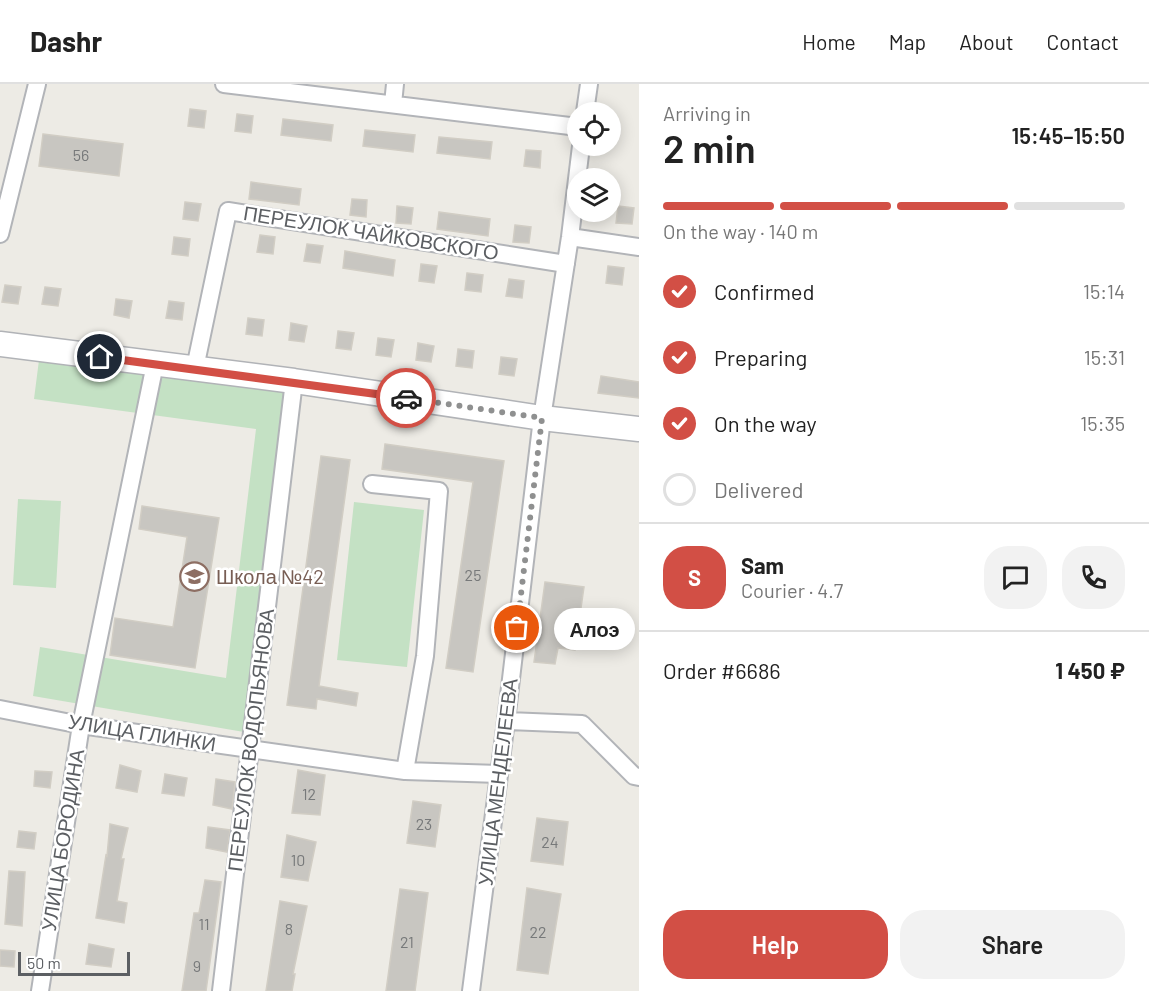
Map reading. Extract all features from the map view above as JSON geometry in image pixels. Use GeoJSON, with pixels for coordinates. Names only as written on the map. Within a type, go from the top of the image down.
{"type":"FeatureCollection","features":[{"type":"Feature","properties":{"kind":"street"},"geometry":{"type":"LineString","coordinates":[[0,234],[37,84]]}},
{"type":"Feature","properties":{"kind":"street"},"geometry":{"type":"LineString","coordinates":[[226,84],[567,126]]}},
{"type":"Feature","properties":{"kind":"street"},"geometry":{"type":"LineString","coordinates":[[393,104],[395,84]]}},
{"type":"Feature","properties":{"kind":"street"},"geometry":{"type":"LineString","coordinates":[[586,102],[589,84]]}},
{"type":"Feature","properties":{"kind":"street","name":"УЛИЦА МЕНДЕЛЕЕВА"},"geometry":{"type":"LineString","coordinates":[[471,991],[542,418],[570,237],[580,156]]}},
{"type":"Feature","properties":{"kind":"street","name":"ПЕРЕУЛОК ЧАЙКОВСКОГО"},"geometry":{"type":"LineString","coordinates":[[195,368],[228,211],[566,264]]}},
{"type":"Feature","properties":{"kind":"street"},"geometry":{"type":"LineString","coordinates":[[570,237],[639,247]]}},
{"type":"Feature","properties":{"kind":"street"},"geometry":{"type":"LineString","coordinates":[[0,344],[294,381],[542,418],[639,429]]}},
{"type":"Feature","properties":{"kind":"street","name":"УЛИЦА БОРОДИНА"},"geometry":{"type":"LineString","coordinates":[[40,991],[81,725],[155,364]]}},
{"type":"Feature","properties":{"kind":"street","name":"ПЕРЕУЛОК ВОДОПЬЯНОВА"},"geometry":{"type":"LineString","coordinates":[[221,991],[294,381]]}},
{"type":"Feature","properties":{"kind":"street"},"geometry":{"type":"LineString","coordinates":[[372,484],[439,491],[425,656],[405,771]]}},
{"type":"Feature","properties":{"kind":"street","name":"УЛИЦА ГЛИНКИ"},"geometry":{"type":"LineString","coordinates":[[0,709],[81,725],[405,771],[499,774]]}},
{"type":"Feature","properties":{"kind":"street"},"geometry":{"type":"LineString","coordinates":[[506,722],[582,724],[634,776],[639,777]]}},
{"type":"Feature","properties":{"kind":"green space"},"geometry":{"type":"Polygon","coordinates":[[[39,360],[287,393],[244,732],[33,696],[40,647],[226,678],[256,429],[34,399],[39,360]]]}},
{"type":"Feature","properties":{"kind":"green space"},"geometry":{"type":"Polygon","coordinates":[[[18,499],[61,501],[56,588],[13,585],[18,499]]]}},
{"type":"Feature","properties":{"kind":"green space"},"geometry":{"type":"Polygon","coordinates":[[[354,502],[424,510],[407,667],[337,660],[354,502]]]}},
{"type":"Feature","properties":{"kind":"building"},"geometry":{"type":"Polygon","coordinates":[[[190,109],[206,111],[204,128],[188,126],[190,109]]]}},
{"type":"Feature","properties":{"kind":"building"},"geometry":{"type":"Polygon","coordinates":[[[237,114],[253,116],[251,133],[235,131],[237,114]]]}},
{"type":"Feature","properties":{"kind":"building"},"geometry":{"type":"Polygon","coordinates":[[[283,119],[333,125],[331,141],[281,135],[283,119]]]}},
{"type":"Feature","properties":{"kind":"building"},"geometry":{"type":"Polygon","coordinates":[[[365,130],[415,135],[413,152],[363,146],[365,130]]]}},
{"type":"Feature","properties":{"kind":"building"},"geometry":{"type":"Polygon","coordinates":[[[43,134],[123,144],[119,176],[39,166],[43,134]]]}},
{"type":"Feature","properties":{"kind":"building"},"geometry":{"type":"Polygon","coordinates":[[[439,137],[492,142],[490,159],[437,153],[439,137]]]}},
{"type":"Feature","properties":{"kind":"building"},"geometry":{"type":"Polygon","coordinates":[[[526,150],[541,151],[540,168],[524,166],[526,150]]]}},
{"type":"Feature","properties":{"kind":"building"},"geometry":{"type":"Polygon","coordinates":[[[251,182],[301,189],[299,205],[249,199],[251,182]]]}},
{"type":"Feature","properties":{"kind":"building"},"geometry":{"type":"Polygon","coordinates":[[[352,199],[367,200],[366,217],[350,215],[352,199]]]}},
{"type":"Feature","properties":{"kind":"building"},"geometry":{"type":"Polygon","coordinates":[[[185,202],[201,204],[198,221],[183,219],[185,202]]]}},
{"type":"Feature","properties":{"kind":"building"},"geometry":{"type":"Polygon","coordinates":[[[397,206],[413,208],[411,224],[396,223],[397,206]]]}},
{"type":"Feature","properties":{"kind":"building"},"geometry":{"type":"Polygon","coordinates":[[[621,206],[634,208],[632,224],[616,223],[621,222],[621,206]]]}},
{"type":"Feature","properties":{"kind":"building"},"geometry":{"type":"Polygon","coordinates":[[[439,212],[490,219],[488,236],[437,229],[439,212]]]}},
{"type":"Feature","properties":{"kind":"building"},"geometry":{"type":"Polygon","coordinates":[[[515,225],[531,227],[529,243],[513,242],[515,225]]]}},
{"type":"Feature","properties":{"kind":"building"},"geometry":{"type":"Polygon","coordinates":[[[260,235],[275,237],[273,254],[257,252],[260,235]]]}},
{"type":"Feature","properties":{"kind":"building"},"geometry":{"type":"Polygon","coordinates":[[[174,237],[190,239],[188,256],[172,254],[174,237]]]}},
{"type":"Feature","properties":{"kind":"building"},"geometry":{"type":"Polygon","coordinates":[[[307,244],[323,246],[320,263],[304,261],[307,244]]]}},
{"type":"Feature","properties":{"kind":"building"},"geometry":{"type":"Polygon","coordinates":[[[345,251],[395,260],[393,276],[343,268],[345,251]]]}},
{"type":"Feature","properties":{"kind":"building"},"geometry":{"type":"Polygon","coordinates":[[[421,264],[437,266],[434,283],[419,281],[421,264]]]}},
{"type":"Feature","properties":{"kind":"building"},"geometry":{"type":"Polygon","coordinates":[[[608,266],[624,268],[622,285],[606,283],[608,266]]]}},
{"type":"Feature","properties":{"kind":"building"},"geometry":{"type":"Polygon","coordinates":[[[467,273],[483,275],[481,292],[465,290],[467,273]]]}},
{"type":"Feature","properties":{"kind":"building"},"geometry":{"type":"Polygon","coordinates":[[[509,279],[524,281],[522,298],[506,296],[509,279]]]}},
{"type":"Feature","properties":{"kind":"building"},"geometry":{"type":"Polygon","coordinates":[[[5,285],[21,287],[18,304],[2,302],[5,285]]]}},
{"type":"Feature","properties":{"kind":"building"},"geometry":{"type":"Polygon","coordinates":[[[45,287],[61,289],[58,306],[42,304],[45,287]]]}},
{"type":"Feature","properties":{"kind":"building"},"geometry":{"type":"Polygon","coordinates":[[[116,299],[132,301],[129,318],[114,315],[116,299]]]}},
{"type":"Feature","properties":{"kind":"building"},"geometry":{"type":"Polygon","coordinates":[[[169,301],[184,303],[182,320],[166,318],[169,301]]]}},
{"type":"Feature","properties":{"kind":"building"},"geometry":{"type":"Polygon","coordinates":[[[248,318],[264,320],[262,336],[246,334],[248,318]]]}},
{"type":"Feature","properties":{"kind":"building"},"geometry":{"type":"Polygon","coordinates":[[[291,323],[307,326],[304,342],[289,340],[291,323]]]}},
{"type":"Feature","properties":{"kind":"building"},"geometry":{"type":"Polygon","coordinates":[[[338,331],[354,333],[351,350],[336,348],[338,331]]]}},
{"type":"Feature","properties":{"kind":"building"},"geometry":{"type":"Polygon","coordinates":[[[378,338],[394,340],[391,357],[376,355],[378,338]]]}},
{"type":"Feature","properties":{"kind":"building"},"geometry":{"type":"Polygon","coordinates":[[[418,343],[434,346],[431,362],[416,360],[418,343]]]}},
{"type":"Feature","properties":{"kind":"building"},"geometry":{"type":"Polygon","coordinates":[[[458,349],[474,351],[472,368],[456,366],[458,349]]]}},
{"type":"Feature","properties":{"kind":"building"},"geometry":{"type":"Polygon","coordinates":[[[501,357],[517,359],[514,376],[499,374],[501,357]]]}},
{"type":"Feature","properties":{"kind":"building"},"geometry":{"type":"Polygon","coordinates":[[[601,376],[639,382],[639,398],[598,393],[601,376]]]}},
{"type":"Feature","properties":{"kind":"building"},"geometry":{"type":"Polygon","coordinates":[[[385,444],[504,461],[473,672],[446,668],[473,482],[382,469],[385,444]]]}},
{"type":"Feature","properties":{"kind":"building"},"geometry":{"type":"Polygon","coordinates":[[[321,456],[350,460],[319,686],[358,693],[356,706],[317,699],[316,709],[287,705],[321,456]]]}},
{"type":"Feature","properties":{"kind":"building","name":"Школа №42"},"geometry":{"type":"Polygon","coordinates":[[[142,506],[219,518],[195,668],[110,655],[115,618],[173,627],[187,537],[139,529],[142,506]]]}},
{"type":"Feature","properties":{"kind":"building"},"geometry":{"type":"Polygon","coordinates":[[[545,582],[584,587],[575,650],[558,648],[555,664],[534,662],[545,582]]]}},
{"type":"Feature","properties":{"kind":"building"},"geometry":{"type":"Polygon","coordinates":[[[120,765],[141,771],[137,792],[116,788],[120,765]]]}},
{"type":"Feature","properties":{"kind":"building"},"geometry":{"type":"Polygon","coordinates":[[[298,770],[325,775],[320,815],[292,813],[298,770]]]}},
{"type":"Feature","properties":{"kind":"building"},"geometry":{"type":"Polygon","coordinates":[[[35,771],[52,772],[50,788],[34,786],[35,771]]]}},
{"type":"Feature","properties":{"kind":"building"},"geometry":{"type":"Polygon","coordinates":[[[165,774],[187,778],[184,796],[162,793],[165,774]]]}},
{"type":"Feature","properties":{"kind":"building"},"geometry":{"type":"Polygon","coordinates":[[[216,779],[235,782],[232,809],[213,805],[216,779]]]}},
{"type":"Feature","properties":{"kind":"building"},"geometry":{"type":"Polygon","coordinates":[[[413,801],[441,805],[435,847],[407,843],[413,801]]]}},
{"type":"Feature","properties":{"kind":"building"},"geometry":{"type":"Polygon","coordinates":[[[537,818],[568,822],[563,865],[531,861],[537,818]]]}},
{"type":"Feature","properties":{"kind":"building"},"geometry":{"type":"Polygon","coordinates":[[[110,824],[128,828],[121,859],[124,859],[117,901],[127,903],[124,923],[96,918],[110,824]]]}},
{"type":"Feature","properties":{"kind":"building"},"geometry":{"type":"Polygon","coordinates":[[[208,827],[230,830],[227,852],[206,848],[208,827]]]}},
{"type":"Feature","properties":{"kind":"building"},"geometry":{"type":"Polygon","coordinates":[[[19,831],[36,833],[34,849],[17,847],[19,831]]]}},
{"type":"Feature","properties":{"kind":"building"},"geometry":{"type":"Polygon","coordinates":[[[287,835],[316,842],[308,881],[281,877],[287,835]]]}},
{"type":"Feature","properties":{"kind":"building"},"geometry":{"type":"Polygon","coordinates":[[[9,871],[25,872],[22,926],[5,924],[9,871]]]}},
{"type":"Feature","properties":{"kind":"building"},"geometry":{"type":"Polygon","coordinates":[[[205,880],[221,882],[206,991],[182,991],[194,913],[199,913],[205,880]]]}},
{"type":"Feature","properties":{"kind":"building"},"geometry":{"type":"Polygon","coordinates":[[[527,888],[561,894],[548,974],[517,970],[527,888]]]}},
{"type":"Feature","properties":{"kind":"building"},"geometry":{"type":"Polygon","coordinates":[[[400,889],[428,893],[415,991],[386,991],[400,889]]]}},
{"type":"Feature","properties":{"kind":"building"},"geometry":{"type":"Polygon","coordinates":[[[280,901],[307,906],[293,974],[295,974],[292,991],[266,991],[280,901]]]}},
{"type":"Feature","properties":{"kind":"building"},"geometry":{"type":"Polygon","coordinates":[[[89,944],[114,949],[111,967],[86,964],[89,944]]]}},
{"type":"Feature","properties":{"kind":"building"},"geometry":{"type":"Polygon","coordinates":[[[0,950],[15,951],[14,967],[0,966],[0,950]]]}},
{"type":"Feature","properties":{"kind":"way so far"},"geometry":{"type":"LineString","coordinates":[[406,398],[542,418],[517,628]]}},
{"type":"Feature","properties":{"kind":"place","name":"Школа №42"},"geometry":{"type":"Point","coordinates":[195,577]}},
{"type":"Feature","properties":{"kind":"place","name":"Алоэ"},"geometry":{"type":"Point","coordinates":[517,628]}},
{"type":"Feature","properties":{"kind":"route"},"geometry":{"type":"LineString","coordinates":[[100,357],[294,381],[406,398]]}}]}
